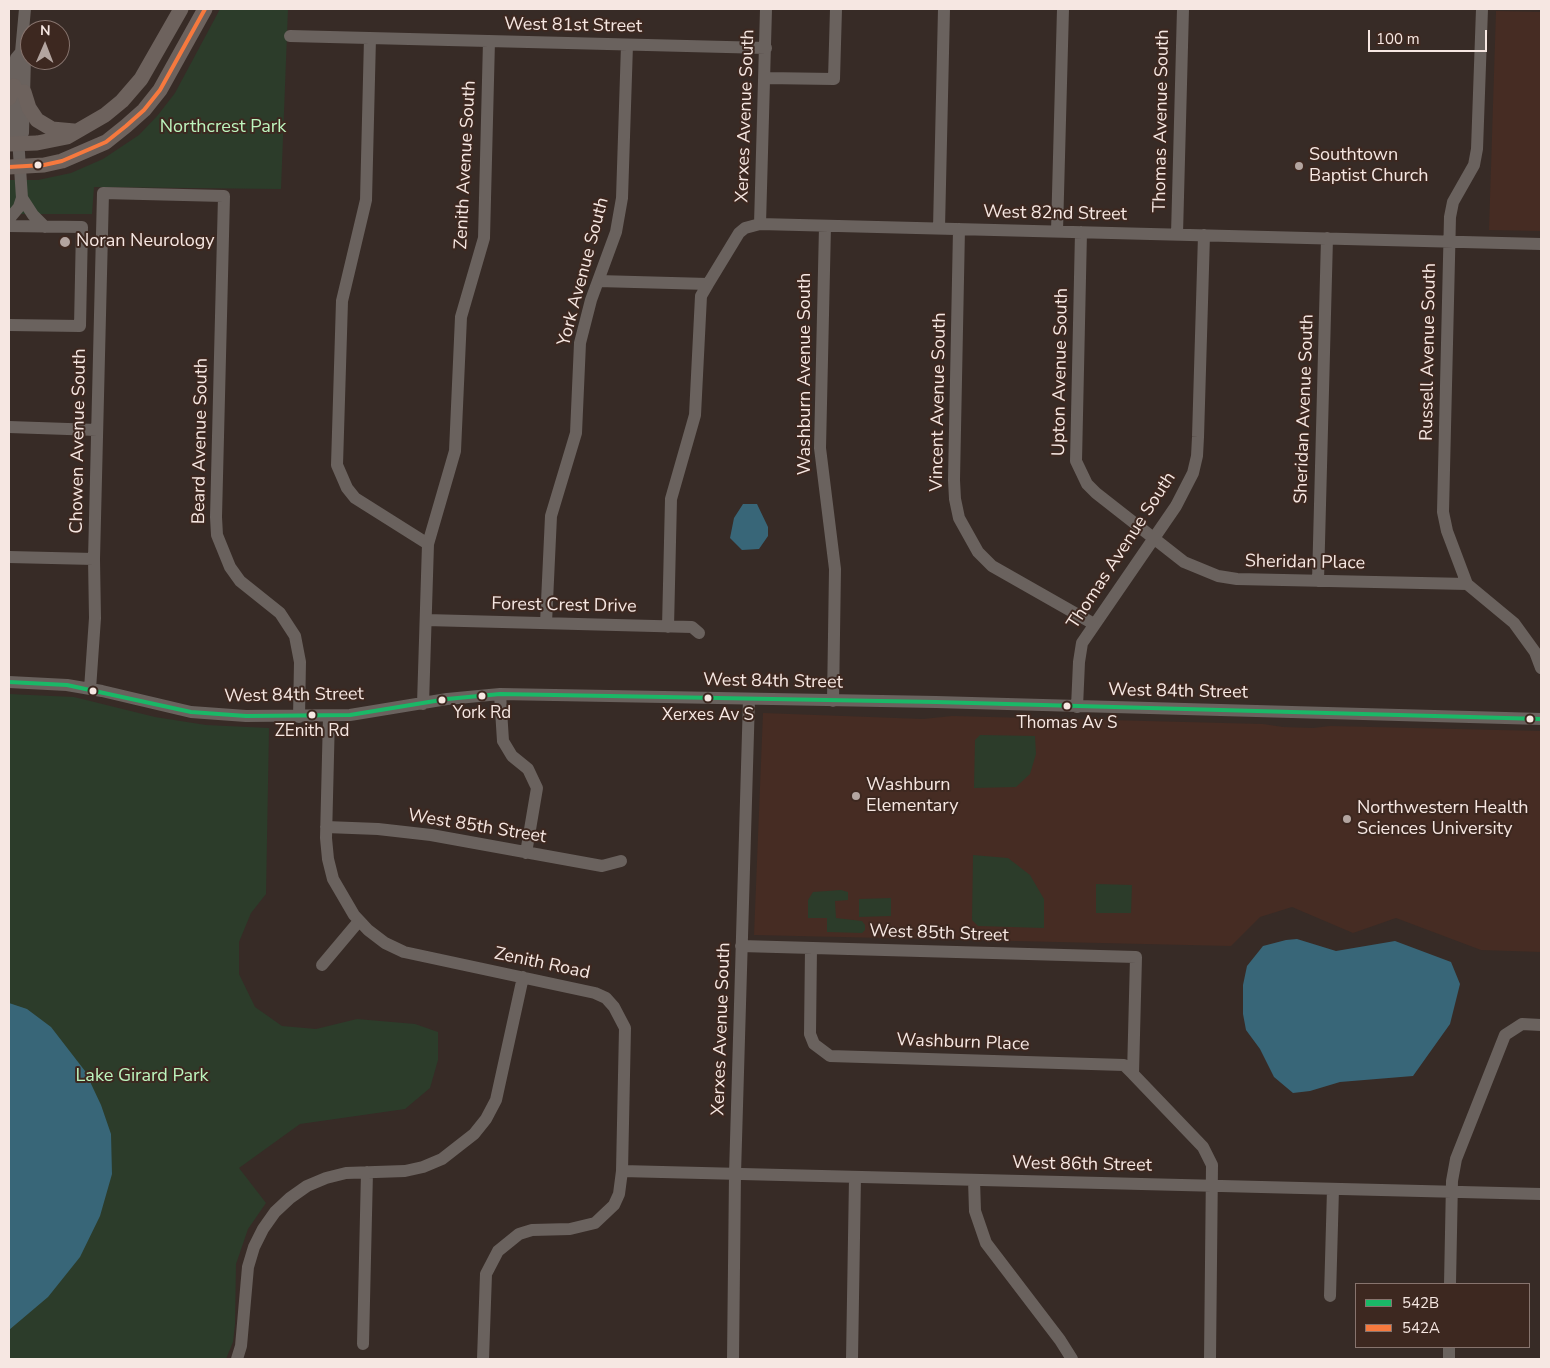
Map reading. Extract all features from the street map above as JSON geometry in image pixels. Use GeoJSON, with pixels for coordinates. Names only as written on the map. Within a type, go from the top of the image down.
{"type":"FeatureCollection","features":[{"type":"Feature","properties":{"kind":"main road"},"geometry":{"type":"LineString","coordinates":[[15,142],[43,143],[78,132],[106,116],[122,102],[141,79],[181,9]]}},
{"type":"Feature","properties":{"kind":"main road"},"geometry":{"type":"LineString","coordinates":[[15,167],[44,165],[82,154],[106,142],[126,126],[144,110],[160,90],[205,9]]}},
{"type":"Feature","properties":{"kind":"main road"},"geometry":{"type":"LineString","coordinates":[[16,92],[37,120],[52,129],[78,132]]}},
{"type":"Feature","properties":{"kind":"street"},"geometry":{"type":"LineString","coordinates":[[24,9],[21,52],[16,58],[13,133],[15,167],[22,198],[33,215],[45,226]]}},
{"type":"Feature","properties":{"kind":"street","name":"Xerxes Avenue South"},"geometry":{"type":"LineString","coordinates":[[760,224],[766,9]]}},
{"type":"Feature","properties":{"kind":"street"},"geometry":{"type":"LineString","coordinates":[[765,78],[834,79],[836,9]]}},
{"type":"Feature","properties":{"kind":"street"},"geometry":{"type":"LineString","coordinates":[[939,228],[944,9]]}},
{"type":"Feature","properties":{"kind":"street"},"geometry":{"type":"LineString","coordinates":[[1058,231],[1063,9]]}},
{"type":"Feature","properties":{"kind":"street","name":"Thomas Avenue South"},"geometry":{"type":"LineString","coordinates":[[1177,234],[1183,9]]}},
{"type":"Feature","properties":{"kind":"street","name":"Russell Avenue South"},"geometry":{"type":"LineString","coordinates":[[1482,9],[1477,149],[1474,164],[1453,202],[1450,217],[1443,512],[1453,550],[1467,584],[1514,623],[1526,637],[1541,668]]}},
{"type":"Feature","properties":{"kind":"street","name":"West 81st Street"},"geometry":{"type":"LineString","coordinates":[[290,36],[766,48]]}},
{"type":"Feature","properties":{"kind":"street"},"geometry":{"type":"LineString","coordinates":[[370,38],[366,200],[342,301],[338,465],[347,488],[356,498],[428,544]]}},
{"type":"Feature","properties":{"kind":"street","name":"Zenith Avenue South"},"geometry":{"type":"LineString","coordinates":[[423,704],[428,544],[455,451],[461,317],[484,238],[489,41]]}},
{"type":"Feature","properties":{"kind":"street","name":"York Avenue South"},"geometry":{"type":"LineString","coordinates":[[546,623],[551,516],[576,433],[580,343],[591,300],[616,232],[622,198],[627,45]]}},
{"type":"Feature","properties":{"kind":"street","name":"Beard Avenue South"},"geometry":{"type":"LineString","coordinates":[[103,193],[224,196],[216,517],[218,535],[226,559],[240,581],[280,613],[295,636],[300,662],[299,717]]}},
{"type":"Feature","properties":{"kind":"street","name":"Chowen Avenue South"},"geometry":{"type":"LineString","coordinates":[[90,689],[95,618],[94,559],[103,193]]}},
{"type":"Feature","properties":{"kind":"street"},"geometry":{"type":"LineString","coordinates":[[9,220],[19,207],[22,198]]}},
{"type":"Feature","properties":{"kind":"street","name":"West 82nd Street"},"geometry":{"type":"LineString","coordinates":[[708,284],[739,233],[745,228],[760,224],[1541,244]]}},
{"type":"Feature","properties":{"kind":"street"},"geometry":{"type":"LineString","coordinates":[[9,226],[82,227],[80,326],[9,324]]}},
{"type":"Feature","properties":{"kind":"street","name":"Washburn Avenue South"},"geometry":{"type":"LineString","coordinates":[[825,226],[820,448],[835,569],[833,701]]}},
{"type":"Feature","properties":{"kind":"street","name":"Vincent Avenue South"},"geometry":{"type":"LineString","coordinates":[[959,229],[954,480],[959,518],[978,552],[992,566],[1094,624]]}},
{"type":"Feature","properties":{"kind":"street","name":"Upton Avenue South"},"geometry":{"type":"LineString","coordinates":[[1081,232],[1076,461],[1087,484],[1154,539]]}},
{"type":"Feature","properties":{"kind":"street","name":"Thomas Avenue South"},"geometry":{"type":"LineString","coordinates":[[1077,707],[1079,652],[1094,624],[1186,490],[1197,456],[1204,235]]}},
{"type":"Feature","properties":{"kind":"street","name":"Sheridan Avenue South"},"geometry":{"type":"LineString","coordinates":[[1318,581],[1327,238]]}},
{"type":"Feature","properties":{"kind":"street"},"geometry":{"type":"LineString","coordinates":[[598,281],[708,284]]}},
{"type":"Feature","properties":{"kind":"street"},"geometry":{"type":"LineString","coordinates":[[668,626],[671,499],[691,436],[695,415],[700,296],[708,284]]}},
{"type":"Feature","properties":{"kind":"street"},"geometry":{"type":"LineString","coordinates":[[9,427],[97,430]]}},
{"type":"Feature","properties":{"kind":"street","name":"Sheridan Place"},"geometry":{"type":"LineString","coordinates":[[1154,539],[1184,562],[1218,576],[1237,579],[1467,584]]}},
{"type":"Feature","properties":{"kind":"street"},"geometry":{"type":"LineString","coordinates":[[9,557],[94,559]]}},
{"type":"Feature","properties":{"kind":"street","name":"Forest Crest Drive"},"geometry":{"type":"LineString","coordinates":[[426,620],[692,627],[699,633]]}},
{"type":"Feature","properties":{"kind":"street","name":"West 84th Street"},"geometry":{"type":"LineString","coordinates":[[9,682],[90,689],[191,712],[218,715],[299,717],[385,711],[473,695],[500,694],[1541,719]]}},
{"type":"Feature","properties":{"kind":"street"},"geometry":{"type":"LineString","coordinates":[[500,694],[503,742],[512,756],[539,775],[537,799],[526,852]]}},
{"type":"Feature","properties":{"kind":"street","name":"Xerxes Avenue South"},"geometry":{"type":"LineString","coordinates":[[733,1359],[735,1174],[749,699]]}},
{"type":"Feature","properties":{"kind":"street","name":"Zenith Road"},"geometry":{"type":"LineString","coordinates":[[329,716],[326,827],[328,859],[333,879],[342,898],[359,921],[385,943],[404,952],[595,993],[606,998],[621,1017],[625,1028],[622,1171],[619,1194],[614,1205],[595,1223],[570,1229],[532,1230],[520,1234],[498,1250],[486,1274],[483,1359]]}},
{"type":"Feature","properties":{"kind":"street","name":"West 85th Street"},"geometry":{"type":"LineString","coordinates":[[326,827],[378,829],[430,835],[602,866],[621,861]]}},
{"type":"Feature","properties":{"kind":"street"},"geometry":{"type":"LineString","coordinates":[[322,965],[359,921]]}},
{"type":"Feature","properties":{"kind":"street","name":"West 85th Street"},"geometry":{"type":"LineString","coordinates":[[742,946],[1136,957],[1133,1074]]}},
{"type":"Feature","properties":{"kind":"street","name":"Washburn Place"},"geometry":{"type":"LineString","coordinates":[[811,948],[809,1024],[814,1044],[830,1056],[840,1058],[1124,1065],[1133,1074]]}},
{"type":"Feature","properties":{"kind":"street"},"geometry":{"type":"LineString","coordinates":[[237,1359],[241,1346],[248,1267],[262,1229],[290,1198],[307,1186],[346,1174],[405,1171],[423,1167],[442,1159],[474,1134],[496,1100],[522,977]]}},
{"type":"Feature","properties":{"kind":"street"},"geometry":{"type":"LineString","coordinates":[[1450,1283],[1453,1170],[1456,1159],[1505,1035],[1522,1024],[1541,1025]]}},
{"type":"Feature","properties":{"kind":"street"},"geometry":{"type":"LineString","coordinates":[[1133,1074],[1209,1155],[1212,1165],[1210,1359]]}},
{"type":"Feature","properties":{"kind":"street","name":"West 86th Street"},"geometry":{"type":"LineString","coordinates":[[622,1171],[1541,1194]]}},
{"type":"Feature","properties":{"kind":"street"},"geometry":{"type":"LineString","coordinates":[[363,1344],[367,1172]]}},
{"type":"Feature","properties":{"kind":"street"},"geometry":{"type":"LineString","coordinates":[[852,1359],[856,1177]]}},
{"type":"Feature","properties":{"kind":"street"},"geometry":{"type":"LineString","coordinates":[[974,1180],[974,1211],[986,1244],[1060,1340],[1072,1359]]}},
{"type":"Feature","properties":{"kind":"street"},"geometry":{"type":"LineString","coordinates":[[1330,1296],[1333,1189]]}},
{"type":"Feature","properties":{"kind":"shaded area"},"geometry":{"type":"Polygon","coordinates":[[[1496,11],[1541,12],[1541,231],[1489,230],[1496,11]]]}},
{"type":"Feature","properties":{"kind":"shaded area"},"geometry":{"type":"Polygon","coordinates":[[[763,713],[923,719],[952,716],[1263,724],[1313,728],[1330,726],[1541,731],[1541,952],[1481,950],[1396,918],[1353,933],[1292,907],[1260,917],[1231,946],[754,935],[763,713]]]}},
{"type":"Feature","properties":{"kind":"green space","name":"Northcrest Park"},"geometry":{"type":"Polygon","coordinates":[[[220,9],[288,9],[281,189],[94,187],[92,214],[9,214],[9,180],[38,180],[71,173],[103,159],[139,135],[175,93],[220,9]]]}},
{"type":"Feature","properties":{"kind":"green space","name":"Lake Girard Park"},"geometry":{"type":"Polygon","coordinates":[[[9,694],[74,697],[155,717],[206,725],[269,728],[266,894],[251,913],[239,942],[239,974],[255,1007],[282,1026],[316,1029],[357,1019],[415,1024],[438,1032],[438,1060],[430,1088],[405,1109],[300,1124],[239,1168],[266,1203],[248,1229],[236,1264],[235,1324],[233,1342],[226,1359],[9,1359],[9,694]]]}},
{"type":"Feature","properties":{"kind":"green space"},"geometry":{"type":"Polygon","coordinates":[[[980,735],[1035,736],[1036,754],[1030,774],[1016,787],[974,788],[975,740],[980,735]]]}},
{"type":"Feature","properties":{"kind":"green space"},"geometry":{"type":"Polygon","coordinates":[[[973,855],[1008,858],[1030,875],[1044,899],[1044,928],[978,926],[972,920],[973,855]]]}},
{"type":"Feature","properties":{"kind":"green space"},"geometry":{"type":"Polygon","coordinates":[[[1096,884],[1132,885],[1131,913],[1096,913],[1096,884]]]}},
{"type":"Feature","properties":{"kind":"green space"},"geometry":{"type":"Polygon","coordinates":[[[841,890],[848,892],[848,900],[835,901],[836,918],[862,921],[865,925],[865,930],[862,933],[827,932],[827,918],[808,918],[808,900],[813,892],[841,890]]]}},
{"type":"Feature","properties":{"kind":"green space"},"geometry":{"type":"Polygon","coordinates":[[[891,898],[891,916],[859,917],[859,899],[891,898]]]}},
{"type":"Feature","properties":{"kind":"water"},"geometry":{"type":"Polygon","coordinates":[[[743,504],[757,504],[768,527],[768,536],[759,549],[742,550],[730,538],[734,518],[743,504]]]}},
{"type":"Feature","properties":{"kind":"water"},"geometry":{"type":"Polygon","coordinates":[[[1297,939],[1336,951],[1395,941],[1451,962],[1460,984],[1450,1024],[1413,1076],[1340,1082],[1310,1091],[1293,1093],[1274,1077],[1260,1049],[1246,1030],[1243,1014],[1243,985],[1247,966],[1263,946],[1297,939]]]}},
{"type":"Feature","properties":{"kind":"water"},"geometry":{"type":"Polygon","coordinates":[[[9,1003],[27,1009],[51,1027],[85,1071],[101,1105],[111,1134],[112,1174],[100,1216],[80,1257],[48,1297],[9,1330],[9,1003]]]}},
{"type":"Feature","properties":{"kind":"transit line","name":"542A"},"geometry":{"type":"LineString","coordinates":[[9,167],[44,165],[62,161],[106,142],[126,126],[144,110],[160,90],[205,9]]}},
{"type":"Feature","properties":{"kind":"transit line","name":"542B"},"geometry":{"type":"LineString","coordinates":[[9,682],[67,685],[191,712],[246,716],[350,715],[447,699],[500,694],[936,702],[1541,719]]}},
{"type":"Feature","properties":{"kind":"place","name":"Southtown Baptist Church"},"geometry":{"type":"Point","coordinates":[1299,166]}},
{"type":"Feature","properties":{"kind":"place","name":"Noran Neurology"},"geometry":{"type":"Point","coordinates":[65,242]}},
{"type":"Feature","properties":{"kind":"place","name":"York Rd"},"geometry":{"type":"Point","coordinates":[482,696]}},
{"type":"Feature","properties":{"kind":"place","name":"Xerxes Av S"},"geometry":{"type":"Point","coordinates":[708,698]}},
{"type":"Feature","properties":{"kind":"place","name":"Thomas Av S"},"geometry":{"type":"Point","coordinates":[1067,706]}},
{"type":"Feature","properties":{"kind":"place","name":"ZEnith Rd"},"geometry":{"type":"Point","coordinates":[312,715]}},
{"type":"Feature","properties":{"kind":"place","name":"Washburn Elementary"},"geometry":{"type":"Point","coordinates":[856,796]}},
{"type":"Feature","properties":{"kind":"place","name":"Northwestern Health Sciences University"},"geometry":{"type":"Point","coordinates":[1347,819]}}]}
